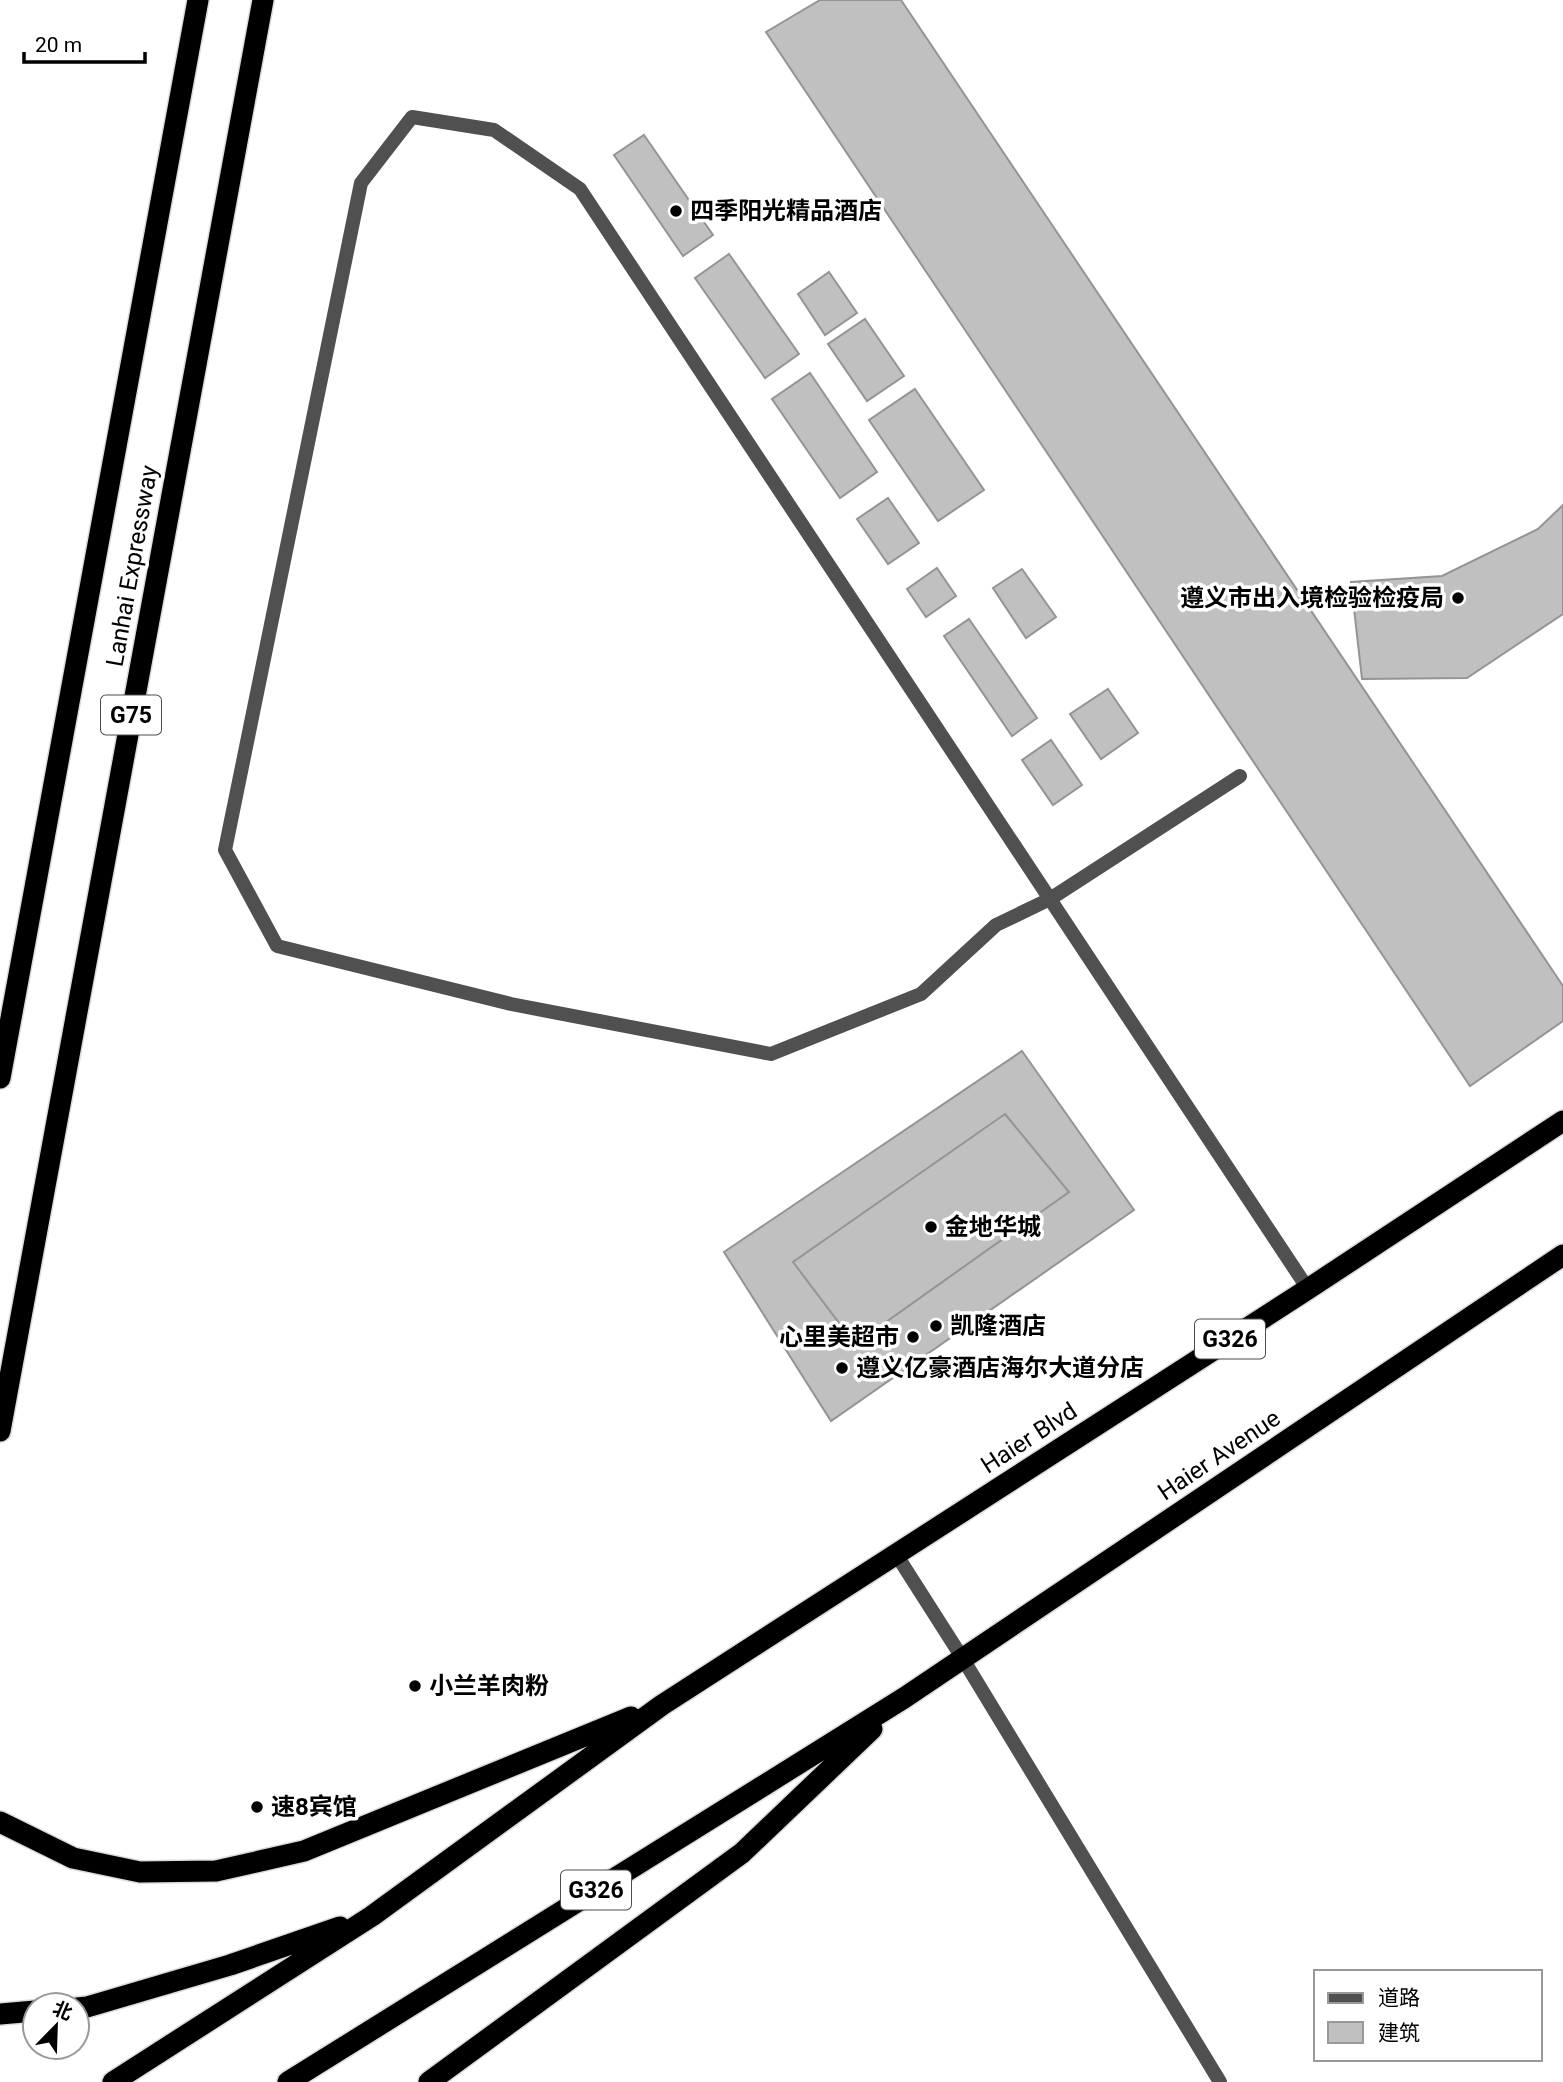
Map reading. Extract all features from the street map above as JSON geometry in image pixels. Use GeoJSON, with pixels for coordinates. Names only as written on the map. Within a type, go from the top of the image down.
{"type":"FeatureCollection","features":[{"type":"Feature","properties":{"kind":"highway","name":"Lanhai Expressway"},"geometry":{"type":"LineString","coordinates":[[0,1078],[198,0]]}},
{"type":"Feature","properties":{"kind":"highway","name":"Lanhai Expressway"},"geometry":{"type":"LineString","coordinates":[[0,1431],[263,0]]}},
{"type":"Feature","properties":{"kind":"highway","name":"Haier Blvd"},"geometry":{"type":"LineString","coordinates":[[662,1704],[1308,1289],[1563,1121]]}},
{"type":"Feature","properties":{"kind":"highway","name":"Haier Avenue"},"geometry":{"type":"LineString","coordinates":[[904,1698],[1563,1255]]}},
{"type":"Feature","properties":{"kind":"highway"},"geometry":{"type":"LineString","coordinates":[[429,2082],[742,1853],[904,1698]]}},
{"type":"Feature","properties":{"kind":"highway","name":"G326"},"geometry":{"type":"LineString","coordinates":[[288,2082],[904,1698]]}},
{"type":"Feature","properties":{"kind":"highway"},"geometry":{"type":"LineString","coordinates":[[0,1822],[73,1858],[141,1872],[216,1871],[304,1850],[662,1704]]}},
{"type":"Feature","properties":{"kind":"highway","name":"G326"},"geometry":{"type":"LineString","coordinates":[[113,2082],[372,1916],[662,1704]]}},
{"type":"Feature","properties":{"kind":"highway"},"geometry":{"type":"LineString","coordinates":[[91,2006],[230,1965],[372,1916]]}},
{"type":"Feature","properties":{"kind":"highway"},"geometry":{"type":"LineString","coordinates":[[0,2014],[21,2012]]}},
{"type":"Feature","properties":{"kind":"street"},"geometry":{"type":"LineString","coordinates":[[1240,776],[1050,899],[996,925],[921,994],[771,1054],[511,1004],[277,946],[225,850],[361,183],[412,117],[494,130],[580,189],[1050,899],[1308,1289]]}},
{"type":"Feature","properties":{"kind":"street"},"geometry":{"type":"LineString","coordinates":[[896,1554],[963,1659],[1220,2082]]}},
{"type":"Feature","properties":{"kind":"building"},"geometry":{"type":"Polygon","coordinates":[[[820,0],[901,0],[1563,986],[1563,1021],[1470,1086],[766,32],[820,0]]]}},
{"type":"Feature","properties":{"kind":"building"},"geometry":{"type":"Polygon","coordinates":[[[644,135],[713,235],[683,256],[614,155],[644,135]]]}},
{"type":"Feature","properties":{"kind":"building"},"geometry":{"type":"Polygon","coordinates":[[[729,254],[799,354],[765,378],[695,278],[729,254]]]}},
{"type":"Feature","properties":{"kind":"building"},"geometry":{"type":"Polygon","coordinates":[[[829,272],[857,313],[825,335],[798,294],[829,272]]]}},
{"type":"Feature","properties":{"kind":"building"},"geometry":{"type":"Polygon","coordinates":[[[865,319],[904,376],[867,401],[828,344],[865,319]]]}},
{"type":"Feature","properties":{"kind":"building"},"geometry":{"type":"Polygon","coordinates":[[[810,373],[877,472],[840,498],[772,399],[810,373]]]}},
{"type":"Feature","properties":{"kind":"building"},"geometry":{"type":"Polygon","coordinates":[[[915,389],[984,490],[938,521],[869,420],[915,389]]]}},
{"type":"Feature","properties":{"kind":"building"},"geometry":{"type":"Polygon","coordinates":[[[888,498],[919,543],[888,564],[857,519],[888,498]]]}},
{"type":"Feature","properties":{"kind":"building","name":"遵义市出入境检验检疫局"},"geometry":{"type":"Polygon","coordinates":[[[1563,505],[1563,614],[1467,678],[1362,679],[1351,582],[1442,576],[1538,529],[1563,505]]]}},
{"type":"Feature","properties":{"kind":"building"},"geometry":{"type":"Polygon","coordinates":[[[937,568],[956,596],[926,617],[907,589],[937,568]]]}},
{"type":"Feature","properties":{"kind":"building"},"geometry":{"type":"Polygon","coordinates":[[[1022,569],[1056,617],[1026,638],[993,588],[1022,569]]]}},
{"type":"Feature","properties":{"kind":"building"},"geometry":{"type":"Polygon","coordinates":[[[969,619],[1037,718],[1012,736],[944,636],[969,619]]]}},
{"type":"Feature","properties":{"kind":"building"},"geometry":{"type":"Polygon","coordinates":[[[1108,689],[1138,733],[1101,759],[1070,714],[1108,689]]]}},
{"type":"Feature","properties":{"kind":"building"},"geometry":{"type":"Polygon","coordinates":[[[1051,740],[1082,785],[1053,805],[1022,760],[1051,740]]]}},
{"type":"Feature","properties":{"kind":"building"},"geometry":{"type":"Polygon","coordinates":[[[1022,1051],[1134,1210],[831,1421],[724,1252],[1022,1051]]]}},
{"type":"Feature","properties":{"kind":"building","name":"金地华城"},"geometry":{"type":"Polygon","coordinates":[[[1005,1114],[1069,1192],[855,1344],[793,1262],[1005,1114]]]}},
{"type":"Feature","properties":{"kind":"place","name":"四季阳光精品酒店"},"geometry":{"type":"Point","coordinates":[676,211]}},
{"type":"Feature","properties":{"kind":"place","name":"遵义市出入境检验检疫局"},"geometry":{"type":"Point","coordinates":[1458,598]}},
{"type":"Feature","properties":{"kind":"place","name":"金地华城"},"geometry":{"type":"Point","coordinates":[931,1227]}},
{"type":"Feature","properties":{"kind":"place","name":"凯隆酒店"},"geometry":{"type":"Point","coordinates":[936,1326]}},
{"type":"Feature","properties":{"kind":"place","name":"心里美超市"},"geometry":{"type":"Point","coordinates":[913,1337]}},
{"type":"Feature","properties":{"kind":"place","name":"遵义亿豪酒店海尔大道分店"},"geometry":{"type":"Point","coordinates":[842,1368]}},
{"type":"Feature","properties":{"kind":"place","name":"小兰羊肉粉"},"geometry":{"type":"Point","coordinates":[415,1686]}},
{"type":"Feature","properties":{"kind":"place","name":"速8宾馆"},"geometry":{"type":"Point","coordinates":[257,1807]}}]}
